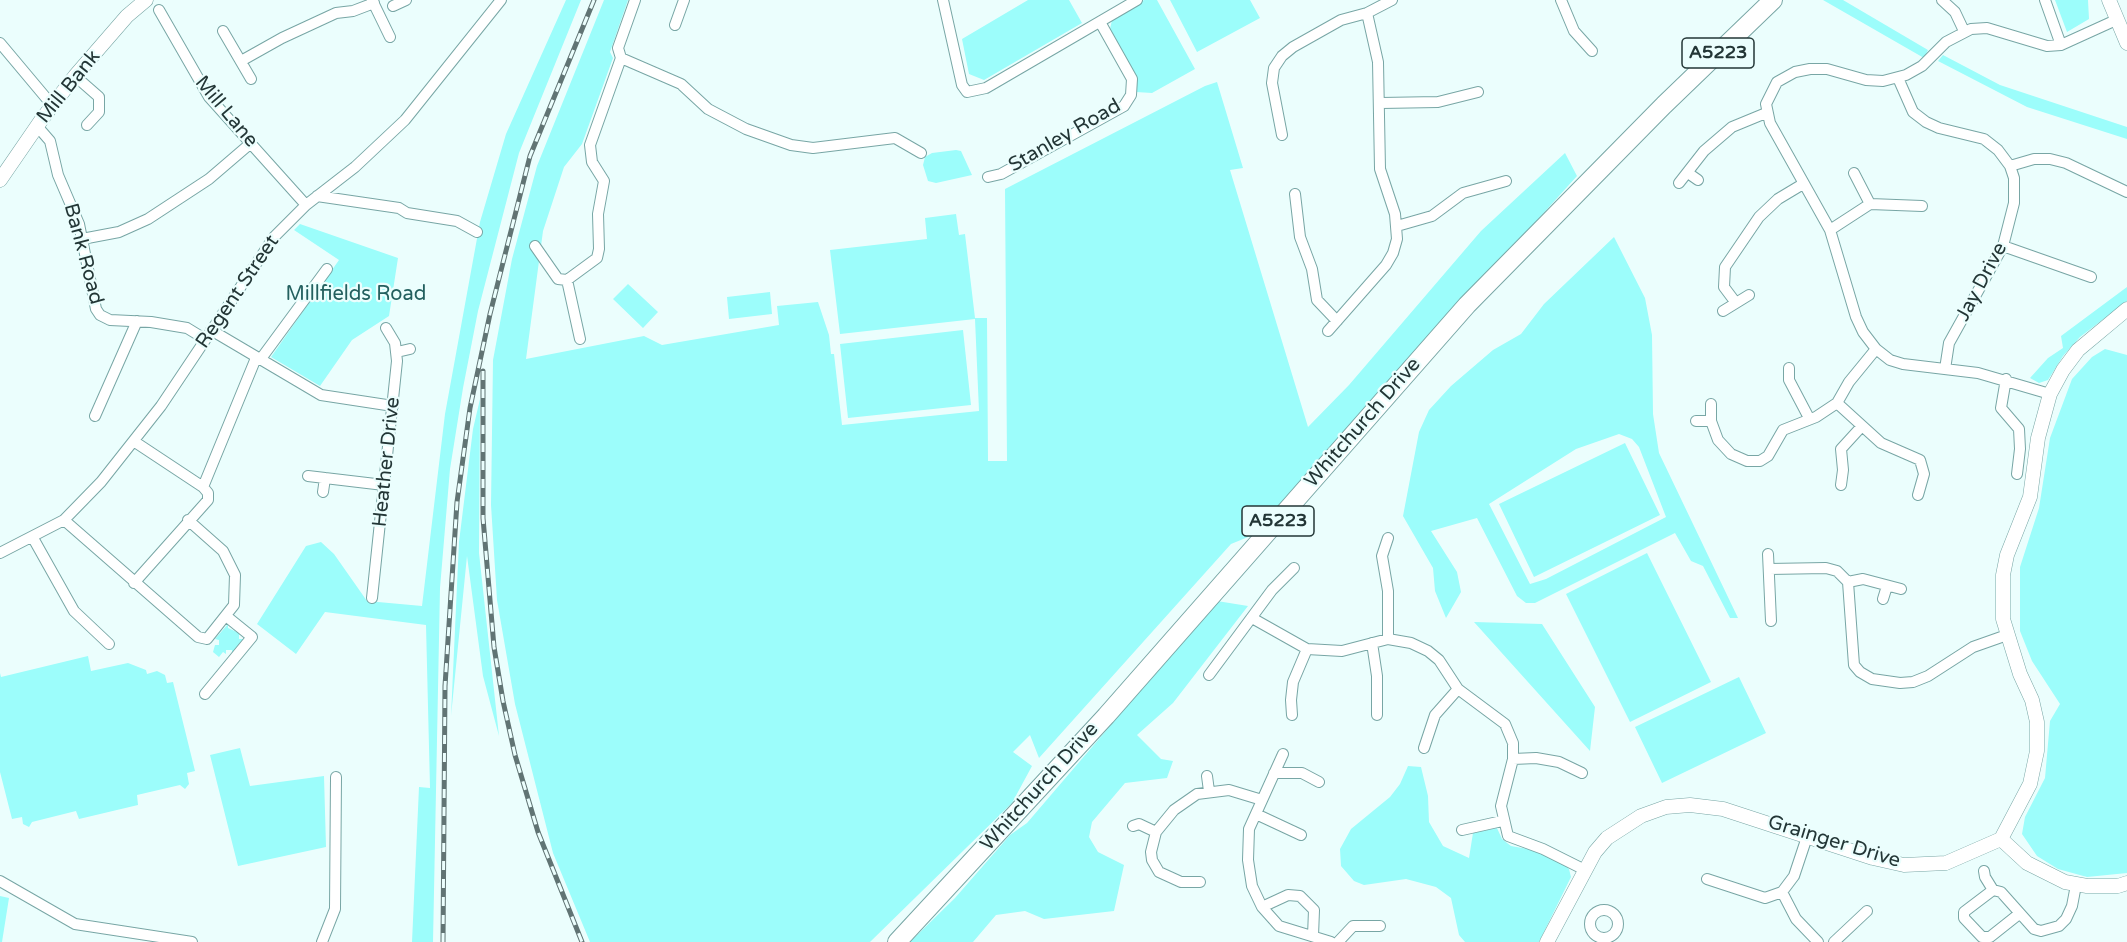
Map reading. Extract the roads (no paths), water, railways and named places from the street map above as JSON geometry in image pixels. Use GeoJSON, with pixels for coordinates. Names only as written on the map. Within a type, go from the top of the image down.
{"type":"FeatureCollection","features":[{"type":"Feature","properties":{"kind":"main road","name":"Whitchurch Drive"},"geometry":{"type":"LineString","coordinates":[[897,942],[1098,724],[1467,305],[1664,105],[1773,0]]}},
{"type":"Feature","properties":{"kind":"street","name":"Mill Bank"},"geometry":{"type":"LineString","coordinates":[[0,180],[75,76],[127,16],[146,0]]}},
{"type":"Feature","properties":{"kind":"street"},"geometry":{"type":"LineString","coordinates":[[393,6],[406,0]]}},
{"type":"Feature","properties":{"kind":"street","name":"Regent Street"},"geometry":{"type":"LineString","coordinates":[[0,553],[64,520],[101,482],[135,442],[267,245],[306,205],[373,151],[405,120],[501,0]]}},
{"type":"Feature","properties":{"kind":"street"},"geometry":{"type":"LineString","coordinates":[[535,246],[558,279],[567,280],[597,258],[598,214],[604,181],[592,162],[590,145],[621,58],[618,48],[635,0]]}},
{"type":"Feature","properties":{"kind":"street"},"geometry":{"type":"LineString","coordinates":[[675,25],[684,0]]}},
{"type":"Feature","properties":{"kind":"street"},"geometry":{"type":"LineString","coordinates":[[943,0],[962,85],[967,92],[986,88],[1137,0]]}},
{"type":"Feature","properties":{"kind":"street"},"geometry":{"type":"LineString","coordinates":[[1282,135],[1272,83],[1274,68],[1282,56],[1293,47],[1341,20],[1367,13],[1392,0]]}},
{"type":"Feature","properties":{"kind":"street"},"geometry":{"type":"LineString","coordinates":[[1560,0],[1574,31],[1592,51]]}},
{"type":"Feature","properties":{"kind":"street"},"geometry":{"type":"LineString","coordinates":[[1942,0],[1954,12],[1964,31]]}},
{"type":"Feature","properties":{"kind":"street"},"geometry":{"type":"LineString","coordinates":[[2045,0],[2061,45]]}},
{"type":"Feature","properties":{"kind":"street"},"geometry":{"type":"LineString","coordinates":[[2109,0],[2127,43]]}},
{"type":"Feature","properties":{"kind":"street"},"geometry":{"type":"LineString","coordinates":[[241,61],[336,13],[358,10],[373,2],[390,37]]}},
{"type":"Feature","properties":{"kind":"street","name":"Mill Lane"},"geometry":{"type":"LineString","coordinates":[[159,10],[209,97],[306,205]]}},
{"type":"Feature","properties":{"kind":"street"},"geometry":{"type":"LineString","coordinates":[[1328,331],[1394,253],[1397,226],[1380,169],[1381,103],[1377,48],[1367,13]]}},
{"type":"Feature","properties":{"kind":"street"},"geometry":{"type":"LineString","coordinates":[[2050,394],[2006,380],[1903,364],[1890,360],[1876,349],[1863,332],[1857,317],[1830,230],[1766,113],[1768,96],[1777,82],[1795,72],[1827,69],[1866,80],[1898,78],[1922,66],[1946,42],[1964,31],[1987,28],[2037,44],[2061,45],[2116,20]]}},
{"type":"Feature","properties":{"kind":"street","name":"Stanley Road"},"geometry":{"type":"LineString","coordinates":[[988,177],[1001,174],[1124,106],[1131,95],[1132,79],[1100,22]]}},
{"type":"Feature","properties":{"kind":"street"},"geometry":{"type":"LineString","coordinates":[[223,31],[251,79]]}},
{"type":"Feature","properties":{"kind":"street"},"geometry":{"type":"LineString","coordinates":[[0,43],[52,105]]}},
{"type":"Feature","properties":{"kind":"street"},"geometry":{"type":"LineString","coordinates":[[621,58],[681,84],[708,109],[746,129],[791,145],[813,148],[895,138],[921,153]]}},
{"type":"Feature","properties":{"kind":"street"},"geometry":{"type":"LineString","coordinates":[[75,76],[99,97],[99,112],[87,125]]}},
{"type":"Feature","properties":{"kind":"street"},"geometry":{"type":"LineString","coordinates":[[1898,78],[1914,112],[1926,122],[1938,128],[1984,139],[1998,150],[2010,166],[2034,159],[2050,159],[2066,163],[2127,192]]}},
{"type":"Feature","properties":{"kind":"street"},"geometry":{"type":"LineString","coordinates":[[1381,103],[1438,102],[1478,92]]}},
{"type":"Feature","properties":{"kind":"street"},"geometry":{"type":"LineString","coordinates":[[1679,183],[1704,151],[1732,127],[1766,113]]}},
{"type":"Feature","properties":{"kind":"street","name":"Bank Road"},"geometry":{"type":"LineString","coordinates":[[37,126],[50,141],[58,175],[73,208],[82,239],[96,309],[100,315],[110,320],[187,328],[208,335]]}},
{"type":"Feature","properties":{"kind":"street"},"geometry":{"type":"LineString","coordinates":[[82,239],[135,226],[163,211],[209,179],[251,143]]}},
{"type":"Feature","properties":{"kind":"street","name":"Jay Drive"},"geometry":{"type":"LineString","coordinates":[[1945,369],[1949,343],[2004,246],[2015,197],[2014,178],[2010,166]]}},
{"type":"Feature","properties":{"kind":"street"},"geometry":{"type":"LineString","coordinates":[[1688,172],[1698,180]]}},
{"type":"Feature","properties":{"kind":"street"},"geometry":{"type":"LineString","coordinates":[[1854,173],[1870,204]]}},
{"type":"Feature","properties":{"kind":"street"},"geometry":{"type":"LineString","coordinates":[[1397,226],[1432,216],[1463,193],[1506,181]]}},
{"type":"Feature","properties":{"kind":"street"},"geometry":{"type":"LineString","coordinates":[[1736,303],[1724,287],[1725,267],[1759,217],[1778,199],[1803,184]]}},
{"type":"Feature","properties":{"kind":"street"},"geometry":{"type":"LineString","coordinates":[[1295,194],[1300,237],[1312,269],[1317,300],[1336,321]]}},
{"type":"Feature","properties":{"kind":"street"},"geometry":{"type":"LineString","coordinates":[[317,196],[399,208],[407,213],[457,222],[477,232]]}},
{"type":"Feature","properties":{"kind":"street"},"geometry":{"type":"LineString","coordinates":[[1830,230],[1870,204],[1922,206]]}},
{"type":"Feature","properties":{"kind":"street"},"geometry":{"type":"LineString","coordinates":[[2004,246],[2091,277]]}},
{"type":"Feature","properties":{"kind":"street"},"geometry":{"type":"LineString","coordinates":[[203,487],[258,359],[327,269]]}},
{"type":"Feature","properties":{"kind":"street"},"geometry":{"type":"LineString","coordinates":[[567,280],[580,339]]}},
{"type":"Feature","properties":{"kind":"street"},"geometry":{"type":"LineString","coordinates":[[1723,311],[1749,295]]}},
{"type":"Feature","properties":{"kind":"street"},"geometry":{"type":"LineString","coordinates":[[2127,309],[2078,350],[2063,370],[2050,394],[2038,438],[2030,496],[2007,555],[2003,574],[2004,619],[2007,635],[2032,700],[2037,722],[2037,751],[2030,784],[2001,839],[2027,862],[2046,873],[2076,885],[2105,886],[2127,883]]}},
{"type":"Feature","properties":{"kind":"street"},"geometry":{"type":"LineString","coordinates":[[95,416],[137,321]]}},
{"type":"Feature","properties":{"kind":"street","name":"Heather Drive"},"geometry":{"type":"LineString","coordinates":[[372,598],[397,351],[386,327]]}},
{"type":"Feature","properties":{"kind":"street"},"geometry":{"type":"LineString","coordinates":[[208,335],[258,359],[321,395],[393,406]]}},
{"type":"Feature","properties":{"kind":"street"},"geometry":{"type":"LineString","coordinates":[[397,351],[410,349]]}},
{"type":"Feature","properties":{"kind":"street"},"geometry":{"type":"LineString","coordinates":[[1711,404],[1711,421],[1718,440],[1731,454],[1747,461],[1760,461],[1768,456],[1783,430],[1816,417],[1837,404],[1849,382],[1876,349]]}},
{"type":"Feature","properties":{"kind":"street"},"geometry":{"type":"LineString","coordinates":[[1789,368],[1789,380],[1809,418]]}},
{"type":"Feature","properties":{"kind":"street"},"geometry":{"type":"LineString","coordinates":[[2006,380],[2001,408],[2019,429],[2020,448],[2017,474]]}},
{"type":"Feature","properties":{"kind":"street"},"geometry":{"type":"LineString","coordinates":[[1837,404],[1881,443],[1920,460],[1924,474],[1918,495]]}},
{"type":"Feature","properties":{"kind":"street"},"geometry":{"type":"LineString","coordinates":[[1695,421],[1711,421]]}},
{"type":"Feature","properties":{"kind":"street"},"geometry":{"type":"LineString","coordinates":[[1841,485],[1843,470],[1840,449],[1862,426]]}},
{"type":"Feature","properties":{"kind":"street"},"geometry":{"type":"LineString","coordinates":[[134,583],[208,500],[208,493],[203,487],[135,442]]}},
{"type":"Feature","properties":{"kind":"street"},"geometry":{"type":"LineString","coordinates":[[308,476],[384,485]]}},
{"type":"Feature","properties":{"kind":"street"},"geometry":{"type":"LineString","coordinates":[[323,492],[325,478]]}},
{"type":"Feature","properties":{"kind":"street"},"geometry":{"type":"LineString","coordinates":[[64,520],[201,639],[210,638],[234,604],[236,593],[232,566],[223,551],[189,520]]}},
{"type":"Feature","properties":{"kind":"street"},"geometry":{"type":"LineString","coordinates":[[33,538],[74,611],[109,644]]}},
{"type":"Feature","properties":{"kind":"street"},"geometry":{"type":"LineString","coordinates":[[1382,542],[1388,591],[1388,639]]}},
{"type":"Feature","properties":{"kind":"street"},"geometry":{"type":"LineString","coordinates":[[1768,554],[1771,621]]}},
{"type":"Feature","properties":{"kind":"street"},"geometry":{"type":"LineString","coordinates":[[1209,675],[1272,590],[1294,568]]}},
{"type":"Feature","properties":{"kind":"street"},"geometry":{"type":"LineString","coordinates":[[1769,569],[1826,568],[1837,571],[1848,582],[1854,665],[1860,672],[1872,679],[1900,683],[1913,682],[1928,676],[1973,647],[2007,635]]}},
{"type":"Feature","properties":{"kind":"street"},"geometry":{"type":"LineString","coordinates":[[1848,582],[1863,579],[1901,589]]}},
{"type":"Feature","properties":{"kind":"street"},"geometry":{"type":"LineString","coordinates":[[1883,599],[1887,586]]}},
{"type":"Feature","properties":{"kind":"street"},"geometry":{"type":"LineString","coordinates":[[204,694],[252,637],[226,616]]}},
{"type":"Feature","properties":{"kind":"street"},"geometry":{"type":"LineString","coordinates":[[1252,618],[1307,649],[1342,651],[1388,639],[1412,643],[1428,651],[1448,671],[1458,689],[1505,724],[1513,743],[1513,759],[1501,806],[1503,821],[1509,836],[1543,849],[1585,870]]}},
{"type":"Feature","properties":{"kind":"street"},"geometry":{"type":"LineString","coordinates":[[1372,642],[1377,676],[1377,715]]}},
{"type":"Feature","properties":{"kind":"street"},"geometry":{"type":"LineString","coordinates":[[1292,716],[1293,682],[1307,649]]}},
{"type":"Feature","properties":{"kind":"street"},"geometry":{"type":"LineString","coordinates":[[1424,748],[1435,715],[1458,689]]}},
{"type":"Feature","properties":{"kind":"street"},"geometry":{"type":"LineString","coordinates":[[1283,754],[1250,829],[1248,860],[1252,886],[1262,907],[1279,926],[1331,942]]}},
{"type":"Feature","properties":{"kind":"street"},"geometry":{"type":"LineString","coordinates":[[1513,759],[1536,758],[1559,762],[1582,773]]}},
{"type":"Feature","properties":{"kind":"street"},"geometry":{"type":"LineString","coordinates":[[1274,773],[1302,773],[1319,782]]}},
{"type":"Feature","properties":{"kind":"street"},"geometry":{"type":"LineString","coordinates":[[1207,776],[1209,791]]}},
{"type":"Feature","properties":{"kind":"street"},"geometry":{"type":"LineString","coordinates":[[322,942],[335,909],[336,777]]}},
{"type":"Feature","properties":{"kind":"street"},"geometry":{"type":"LineString","coordinates":[[1200,882],[1181,882],[1159,872],[1152,860],[1151,852],[1156,832],[1187,800],[1209,791],[1229,790],[1262,800]]}},
{"type":"Feature","properties":{"kind":"street","name":"Grainger Drive"},"geometry":{"type":"LineString","coordinates":[[1546,942],[1595,852],[1621,827],[1641,816],[1666,807],[1689,805],[1724,809],[1889,863],[1922,866],[1946,863],[2001,839]]}},
{"type":"Feature","properties":{"kind":"street"},"geometry":{"type":"LineString","coordinates":[[1256,814],[1301,836]]}},
{"type":"Feature","properties":{"kind":"street"},"geometry":{"type":"LineString","coordinates":[[1462,830],[1503,821]]}},
{"type":"Feature","properties":{"kind":"street"},"geometry":{"type":"LineString","coordinates":[[1133,826],[1139,824],[1156,832]]}},
{"type":"Feature","properties":{"kind":"street"},"geometry":{"type":"LineString","coordinates":[[1707,879],[1765,898],[1782,892],[1794,876],[1807,837]]}},
{"type":"Feature","properties":{"kind":"street"},"geometry":{"type":"LineString","coordinates":[[1984,871],[1993,890],[2001,892],[2034,929],[2041,931],[2059,926],[2066,919],[2072,906],[2076,885]]}},
{"type":"Feature","properties":{"kind":"street"},"geometry":{"type":"LineString","coordinates":[[0,881],[75,924],[192,942]]}},
{"type":"Feature","properties":{"kind":"street"},"geometry":{"type":"LineString","coordinates":[[1993,890],[1964,912],[1964,918],[1982,937],[1990,937],[2019,914]]}},
{"type":"Feature","properties":{"kind":"street"},"geometry":{"type":"LineString","coordinates":[[1782,892],[1796,919],[1818,942]]}},
{"type":"Feature","properties":{"kind":"street"},"geometry":{"type":"LineString","coordinates":[[1262,907],[1288,895],[1300,896],[1314,910],[1312,936]]}},
{"type":"Feature","properties":{"kind":"street"},"geometry":{"type":"LineString","coordinates":[[1834,942],[1867,911]]}},
{"type":"Feature","properties":{"kind":"street"},"geometry":{"type":"LineString","coordinates":[[1338,942],[1353,926],[1380,926]]}},
{"type":"Feature","properties":{"kind":"railway"},"geometry":{"type":"LineString","coordinates":[[443,942],[445,686],[457,502],[470,408],[490,314],[530,156],[594,0]]}},
{"type":"Feature","properties":{"kind":"railway"},"geometry":{"type":"LineString","coordinates":[[483,371],[483,518],[494,647],[503,701],[515,755],[538,832],[582,942]]}},
{"type":"Feature","properties":{"kind":"park label","name":"Millfields Road"},"geometry":{"type":"Point","coordinates":[356,295]}}]}
